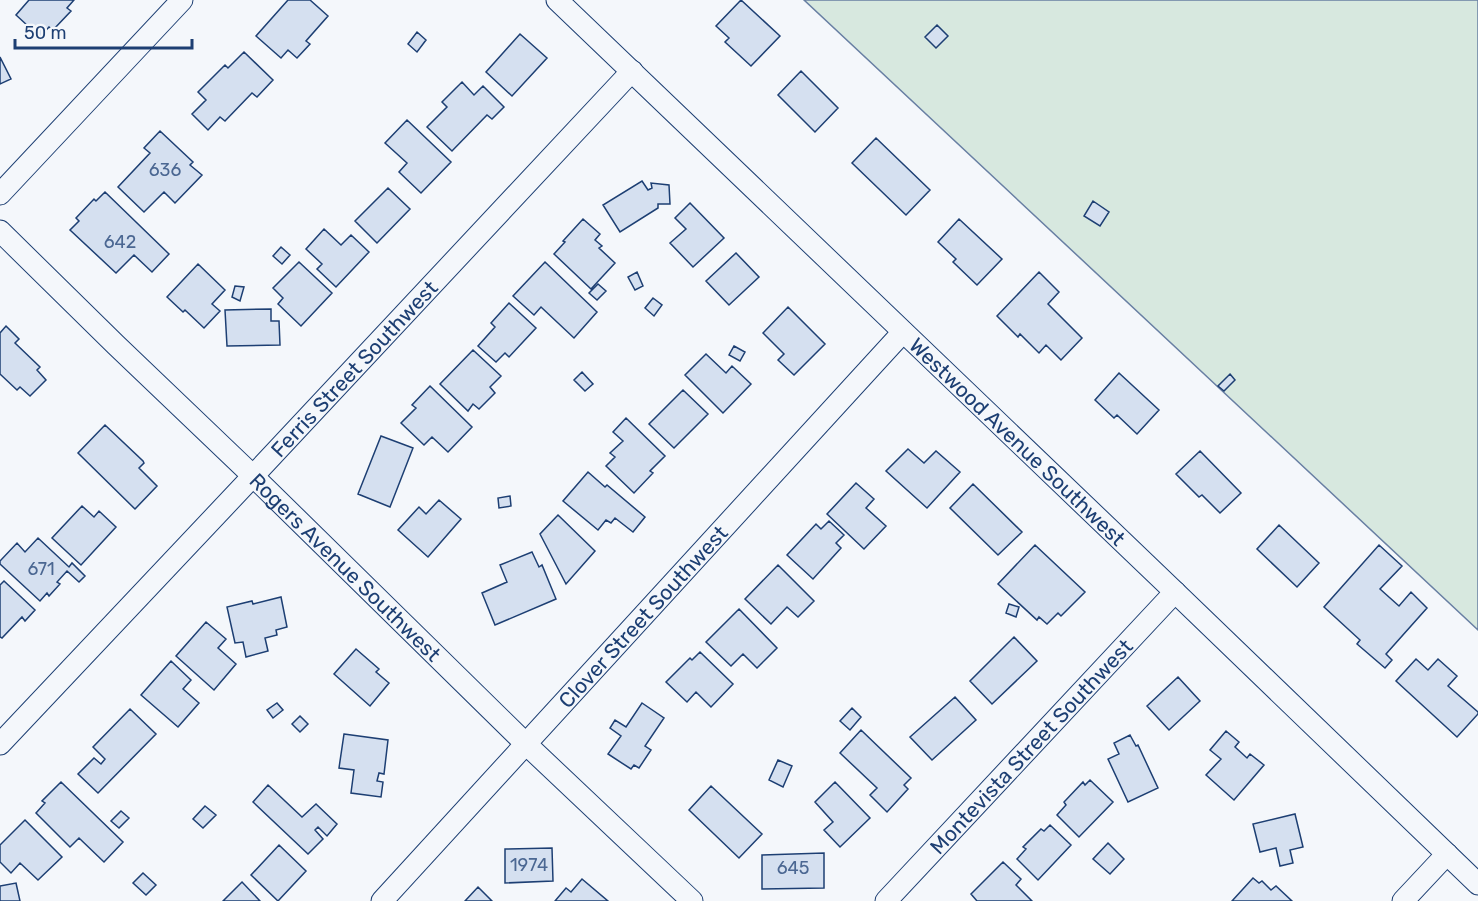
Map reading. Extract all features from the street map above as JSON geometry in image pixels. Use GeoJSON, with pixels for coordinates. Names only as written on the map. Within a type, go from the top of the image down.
{"type":"FeatureCollection","features":[{"type":"Feature","properties":{"kind":"street"},"geometry":{"type":"LineString","coordinates":[[0,194],[182,0]]}},
{"type":"Feature","properties":{"kind":"street","name":"Westwood Avenue Southwest"},"geometry":{"type":"LineString","coordinates":[[557,0],[1478,884]]}},
{"type":"Feature","properties":{"kind":"street","name":"Ferris Street Southwest"},"geometry":{"type":"LineString","coordinates":[[0,744],[632,71]]}},
{"type":"Feature","properties":{"kind":"street","name":"Rogers Avenue Southwest"},"geometry":{"type":"LineString","coordinates":[[0,231],[254,476],[526,744],[692,901]]}},
{"type":"Feature","properties":{"kind":"street","name":"Clover Street Southwest"},"geometry":{"type":"LineString","coordinates":[[382,901],[903,332]]}},
{"type":"Feature","properties":{"kind":"street","name":"Montevista Street Southwest"},"geometry":{"type":"LineString","coordinates":[[886,901],[1175,592]]}},
{"type":"Feature","properties":{"kind":"street"},"geometry":{"type":"LineString","coordinates":[[1402,901],[1447,854]]}},
{"type":"Feature","properties":{"kind":"shaded area"},"geometry":{"type":"Polygon","coordinates":[[[804,0],[1478,0],[1478,630],[804,0]]]}},
{"type":"Feature","properties":{"kind":"building"},"geometry":{"type":"Polygon","coordinates":[[[29,0],[74,0],[67,8],[71,11],[53,30],[49,27],[40,37],[16,15],[29,0]]]}},
{"type":"Feature","properties":{"kind":"building"},"geometry":{"type":"Polygon","coordinates":[[[288,0],[310,0],[328,16],[306,41],[310,44],[297,58],[288,50],[281,58],[256,36],[288,0]]]}},
{"type":"Feature","properties":{"kind":"building"},"geometry":{"type":"Polygon","coordinates":[[[741,0],[780,36],[751,66],[725,42],[729,38],[716,26],[741,0]]]}},
{"type":"Feature","properties":{"kind":"building"},"geometry":{"type":"Polygon","coordinates":[[[937,25],[948,36],[936,48],[925,37],[937,25]]]}},
{"type":"Feature","properties":{"kind":"building"},"geometry":{"type":"Polygon","coordinates":[[[417,32],[426,40],[417,52],[408,44],[417,32]]]}},
{"type":"Feature","properties":{"kind":"building"},"geometry":{"type":"Polygon","coordinates":[[[520,34],[547,58],[512,96],[486,72],[520,34]]]}},
{"type":"Feature","properties":{"kind":"building"},"geometry":{"type":"Polygon","coordinates":[[[244,52],[273,80],[257,97],[252,93],[225,121],[220,117],[208,130],[192,114],[206,100],[198,92],[225,65],[228,68],[244,52]]]}},
{"type":"Feature","properties":{"kind":"building"},"geometry":{"type":"Polygon","coordinates":[[[0,57],[11,79],[0,84],[0,57]]]}},
{"type":"Feature","properties":{"kind":"building"},"geometry":{"type":"Polygon","coordinates":[[[801,71],[838,108],[815,132],[778,95],[801,71]]]}},
{"type":"Feature","properties":{"kind":"building"},"geometry":{"type":"Polygon","coordinates":[[[462,82],[474,95],[483,86],[504,107],[492,119],[487,115],[452,151],[427,127],[447,107],[442,102],[462,82]]]}},
{"type":"Feature","properties":{"kind":"building"},"geometry":{"type":"Polygon","coordinates":[[[407,120],[451,162],[421,193],[399,172],[407,163],[385,143],[407,120]]]}},
{"type":"Feature","properties":{"kind":"building"},"geometry":{"type":"Polygon","coordinates":[[[160,131],[193,162],[190,165],[202,175],[175,203],[164,192],[144,212],[118,187],[150,153],[144,148],[160,131]]]}},
{"type":"Feature","properties":{"kind":"building"},"geometry":{"type":"Polygon","coordinates":[[[876,138],[930,190],[906,215],[852,163],[876,138]]]}},
{"type":"Feature","properties":{"kind":"building"},"geometry":{"type":"Polygon","coordinates":[[[642,181],[648,190],[652,188],[651,183],[669,185],[670,204],[658,204],[658,208],[620,232],[603,205],[642,181]]]}},
{"type":"Feature","properties":{"kind":"building"},"geometry":{"type":"Polygon","coordinates":[[[388,188],[410,209],[377,243],[355,221],[388,188]]]}},
{"type":"Feature","properties":{"kind":"building"},"geometry":{"type":"Polygon","coordinates":[[[105,192],[169,254],[152,272],[134,255],[116,273],[70,230],[79,221],[76,218],[94,199],[96,201],[105,192]]]}},
{"type":"Feature","properties":{"kind":"building"},"geometry":{"type":"Polygon","coordinates":[[[1093,201],[1109,212],[1100,226],[1084,216],[1093,201]]]}},
{"type":"Feature","properties":{"kind":"building"},"geometry":{"type":"Polygon","coordinates":[[[690,203],[724,238],[693,267],[670,243],[686,229],[675,218],[690,203]]]}},
{"type":"Feature","properties":{"kind":"building"},"geometry":{"type":"Polygon","coordinates":[[[583,219],[600,234],[595,240],[602,246],[599,248],[615,263],[591,289],[554,254],[583,219]]]}},
{"type":"Feature","properties":{"kind":"building"},"geometry":{"type":"Polygon","coordinates":[[[959,219],[1002,259],[977,285],[953,262],[956,259],[938,242],[959,219]]]}},
{"type":"Feature","properties":{"kind":"building"},"geometry":{"type":"Polygon","coordinates":[[[324,229],[341,245],[351,235],[369,252],[336,287],[317,269],[322,264],[306,249],[324,229]]]}},
{"type":"Feature","properties":{"kind":"building"},"geometry":{"type":"Polygon","coordinates":[[[281,247],[290,255],[282,264],[273,256],[281,247]]]}},
{"type":"Feature","properties":{"kind":"building"},"geometry":{"type":"Polygon","coordinates":[[[736,253],[759,277],[729,305],[706,281],[736,253]]]}},
{"type":"Feature","properties":{"kind":"building"},"geometry":{"type":"Polygon","coordinates":[[[299,262],[332,293],[301,326],[278,304],[283,298],[273,288],[299,262]]]}},
{"type":"Feature","properties":{"kind":"building"},"geometry":{"type":"Polygon","coordinates":[[[545,262],[597,312],[574,338],[541,307],[534,315],[513,296],[545,262]]]}},
{"type":"Feature","properties":{"kind":"building"},"geometry":{"type":"Polygon","coordinates":[[[198,264],[225,290],[212,304],[220,311],[204,328],[167,297],[198,264]]]}},
{"type":"Feature","properties":{"kind":"building"},"geometry":{"type":"Polygon","coordinates":[[[637,272],[643,286],[635,290],[628,277],[637,272]]]}},
{"type":"Feature","properties":{"kind":"building"},"geometry":{"type":"Polygon","coordinates":[[[1039,272],[1059,292],[1048,304],[1082,338],[1061,360],[1046,345],[1039,353],[1020,334],[1018,337],[997,316],[1039,272]]]}},
{"type":"Feature","properties":{"kind":"building"},"geometry":{"type":"Polygon","coordinates":[[[598,284],[606,291],[597,300],[589,293],[598,284]]]}},
{"type":"Feature","properties":{"kind":"building"},"geometry":{"type":"Polygon","coordinates":[[[235,286],[244,287],[240,301],[232,297],[235,286]]]}},
{"type":"Feature","properties":{"kind":"building"},"geometry":{"type":"Polygon","coordinates":[[[653,298],[662,305],[654,316],[645,308],[653,298]]]}},
{"type":"Feature","properties":{"kind":"building"},"geometry":{"type":"Polygon","coordinates":[[[509,303],[536,328],[509,357],[505,353],[496,362],[478,346],[495,327],[491,323],[509,303]]]}},
{"type":"Feature","properties":{"kind":"building"},"geometry":{"type":"Polygon","coordinates":[[[788,307],[825,344],[794,375],[778,360],[784,354],[763,333],[788,307]]]}},
{"type":"Feature","properties":{"kind":"building"},"geometry":{"type":"Polygon","coordinates":[[[271,309],[271,321],[279,321],[280,345],[227,346],[225,310],[271,309]]]}},
{"type":"Feature","properties":{"kind":"building"},"geometry":{"type":"Polygon","coordinates":[[[6,326],[19,339],[15,343],[40,367],[37,370],[46,380],[30,396],[20,387],[17,390],[0,374],[0,333],[6,326]]]}},
{"type":"Feature","properties":{"kind":"building"},"geometry":{"type":"Polygon","coordinates":[[[734,346],[745,352],[740,361],[729,355],[734,346]]]}},
{"type":"Feature","properties":{"kind":"building"},"geometry":{"type":"Polygon","coordinates":[[[473,350],[501,376],[490,387],[495,393],[479,409],[473,404],[468,411],[440,384],[473,350]]]}},
{"type":"Feature","properties":{"kind":"building"},"geometry":{"type":"Polygon","coordinates":[[[706,354],[726,373],[732,366],[751,384],[723,413],[685,375],[706,354]]]}},
{"type":"Feature","properties":{"kind":"building"},"geometry":{"type":"Polygon","coordinates":[[[582,372],[593,384],[585,391],[574,380],[582,372]]]}},
{"type":"Feature","properties":{"kind":"building"},"geometry":{"type":"Polygon","coordinates":[[[1119,373],[1159,410],[1137,434],[1117,415],[1114,418],[1095,400],[1119,373]]]}},
{"type":"Feature","properties":{"kind":"building"},"geometry":{"type":"Polygon","coordinates":[[[1230,374],[1235,380],[1224,391],[1218,386],[1230,374]]]}},
{"type":"Feature","properties":{"kind":"building"},"geometry":{"type":"Polygon","coordinates":[[[430,386],[472,427],[448,452],[432,437],[424,445],[401,423],[416,408],[412,405],[430,386]]]}},
{"type":"Feature","properties":{"kind":"building"},"geometry":{"type":"Polygon","coordinates":[[[683,390],[708,414],[674,448],[649,424],[683,390]]]}},
{"type":"Feature","properties":{"kind":"building"},"geometry":{"type":"Polygon","coordinates":[[[626,418],[665,456],[650,471],[653,473],[634,493],[606,466],[615,457],[610,453],[623,441],[613,432],[626,418]]]}},
{"type":"Feature","properties":{"kind":"building"},"geometry":{"type":"Polygon","coordinates":[[[105,425],[143,461],[144,463],[139,468],[157,486],[135,509],[78,453],[105,425]]]}},
{"type":"Feature","properties":{"kind":"building"},"geometry":{"type":"Polygon","coordinates":[[[381,436],[413,448],[390,507],[358,494],[381,436]]]}},
{"type":"Feature","properties":{"kind":"building"},"geometry":{"type":"Polygon","coordinates":[[[908,449],[924,463],[936,451],[960,472],[927,508],[886,471],[908,449]]]}},
{"type":"Feature","properties":{"kind":"building"},"geometry":{"type":"Polygon","coordinates":[[[1200,451],[1241,493],[1220,513],[1202,495],[1199,497],[1176,474],[1200,451]]]}},
{"type":"Feature","properties":{"kind":"building"},"geometry":{"type":"Polygon","coordinates":[[[588,472],[645,517],[633,532],[615,518],[611,523],[606,520],[598,530],[563,501],[588,472]]]}},
{"type":"Feature","properties":{"kind":"building"},"geometry":{"type":"Polygon","coordinates":[[[856,483],[874,499],[866,508],[886,526],[864,549],[827,514],[856,483]]]}},
{"type":"Feature","properties":{"kind":"building"},"geometry":{"type":"Polygon","coordinates":[[[973,484],[1022,532],[998,555],[950,508],[973,484]]]}},
{"type":"Feature","properties":{"kind":"building"},"geometry":{"type":"Polygon","coordinates":[[[510,496],[511,506],[499,508],[498,498],[510,496]]]}},
{"type":"Feature","properties":{"kind":"building"},"geometry":{"type":"Polygon","coordinates":[[[439,500],[461,519],[428,557],[398,530],[419,507],[426,514],[439,500]]]}},
{"type":"Feature","properties":{"kind":"building"},"geometry":{"type":"Polygon","coordinates":[[[82,506],[94,517],[99,511],[116,527],[81,565],[52,538],[82,506]]]}},
{"type":"Feature","properties":{"kind":"building"},"geometry":{"type":"Polygon","coordinates":[[[558,515],[595,551],[566,584],[540,534],[558,515]]]}},
{"type":"Feature","properties":{"kind":"building"},"geometry":{"type":"Polygon","coordinates":[[[829,521],[844,535],[836,543],[841,548],[813,579],[787,555],[816,524],[821,529],[829,521]]]}},
{"type":"Feature","properties":{"kind":"building"},"geometry":{"type":"Polygon","coordinates":[[[1279,525],[1319,563],[1297,587],[1257,549],[1279,525]]]}},
{"type":"Feature","properties":{"kind":"building"},"geometry":{"type":"Polygon","coordinates":[[[38,538],[69,567],[72,563],[85,576],[79,582],[67,571],[57,582],[60,584],[49,596],[47,593],[40,601],[0,564],[0,561],[17,543],[25,552],[38,538]]]}},
{"type":"Feature","properties":{"kind":"building"},"geometry":{"type":"Polygon","coordinates":[[[1035,545],[1085,592],[1061,616],[1058,613],[1047,624],[1039,617],[1037,620],[998,584],[1035,545]]]}},
{"type":"Feature","properties":{"kind":"building"},"geometry":{"type":"Polygon","coordinates":[[[1379,545],[1402,566],[1380,589],[1399,606],[1411,592],[1427,608],[1386,654],[1392,660],[1385,668],[1357,644],[1360,640],[1324,607],[1379,545]]]}},
{"type":"Feature","properties":{"kind":"building"},"geometry":{"type":"Polygon","coordinates":[[[532,552],[539,567],[542,565],[556,599],[495,625],[482,593],[507,582],[500,565],[532,552]]]}},
{"type":"Feature","properties":{"kind":"building"},"geometry":{"type":"Polygon","coordinates":[[[778,565],[814,601],[798,617],[787,607],[771,624],[745,599],[778,565]]]}},
{"type":"Feature","properties":{"kind":"building"},"geometry":{"type":"Polygon","coordinates":[[[4,581],[35,610],[25,621],[22,617],[2,638],[0,637],[0,585],[4,581]]]}},
{"type":"Feature","properties":{"kind":"building"},"geometry":{"type":"Polygon","coordinates":[[[281,597],[287,627],[276,630],[277,635],[265,638],[268,651],[246,657],[243,642],[235,643],[227,607],[281,597]]]}},
{"type":"Feature","properties":{"kind":"building"},"geometry":{"type":"Polygon","coordinates":[[[1009,604],[1019,607],[1016,617],[1006,613],[1009,604]]]}},
{"type":"Feature","properties":{"kind":"building"},"geometry":{"type":"Polygon","coordinates":[[[739,609],[777,648],[757,668],[743,654],[731,666],[706,642],[739,609]]]}},
{"type":"Feature","properties":{"kind":"building"},"geometry":{"type":"Polygon","coordinates":[[[206,622],[226,639],[218,648],[236,664],[214,690],[176,656],[206,622]]]}},
{"type":"Feature","properties":{"kind":"building"},"geometry":{"type":"Polygon","coordinates":[[[1014,637],[1037,661],[992,704],[970,681],[1014,637]]]}},
{"type":"Feature","properties":{"kind":"building"},"geometry":{"type":"Polygon","coordinates":[[[356,649],[379,669],[376,672],[389,683],[370,706],[334,674],[356,649]]]}},
{"type":"Feature","properties":{"kind":"building"},"geometry":{"type":"Polygon","coordinates":[[[700,652],[733,684],[711,707],[696,692],[687,702],[666,682],[690,658],[692,660],[700,652]]]}},
{"type":"Feature","properties":{"kind":"building"},"geometry":{"type":"Polygon","coordinates":[[[1416,659],[1428,670],[1438,659],[1457,676],[1448,686],[1478,712],[1457,737],[1396,681],[1416,659]]]}},
{"type":"Feature","properties":{"kind":"building"},"geometry":{"type":"Polygon","coordinates":[[[171,661],[191,680],[183,689],[199,703],[178,727],[141,695],[171,661]]]}},
{"type":"Feature","properties":{"kind":"building"},"geometry":{"type":"Polygon","coordinates":[[[1178,677],[1200,701],[1169,730],[1147,706],[1178,677]]]}},
{"type":"Feature","properties":{"kind":"building"},"geometry":{"type":"Polygon","coordinates":[[[955,697],[976,720],[932,760],[910,737],[955,697]]]}},
{"type":"Feature","properties":{"kind":"building"},"geometry":{"type":"Polygon","coordinates":[[[277,703],[283,710],[273,718],[267,710],[277,703]]]}},
{"type":"Feature","properties":{"kind":"building"},"geometry":{"type":"Polygon","coordinates":[[[642,703],[664,718],[645,746],[651,750],[639,768],[634,765],[631,769],[608,754],[621,736],[610,728],[615,720],[626,727],[642,703]]]}},
{"type":"Feature","properties":{"kind":"building"},"geometry":{"type":"Polygon","coordinates":[[[852,708],[861,717],[850,730],[840,721],[852,708]]]}},
{"type":"Feature","properties":{"kind":"building"},"geometry":{"type":"Polygon","coordinates":[[[130,709],[156,734],[98,793],[78,774],[94,758],[101,764],[105,759],[93,747],[130,709]]]}},
{"type":"Feature","properties":{"kind":"building"},"geometry":{"type":"Polygon","coordinates":[[[300,716],[308,724],[300,732],[292,724],[300,716]]]}},
{"type":"Feature","properties":{"kind":"building"},"geometry":{"type":"Polygon","coordinates":[[[861,730],[911,778],[904,785],[908,789],[887,812],[870,795],[877,788],[840,753],[861,730]]]}},
{"type":"Feature","properties":{"kind":"building"},"geometry":{"type":"Polygon","coordinates":[[[1226,731],[1239,742],[1235,747],[1247,758],[1250,754],[1264,765],[1234,800],[1206,775],[1221,759],[1210,750],[1226,731]]]}},
{"type":"Feature","properties":{"kind":"building"},"geometry":{"type":"Polygon","coordinates":[[[344,734],[388,740],[384,774],[379,773],[377,781],[383,782],[381,797],[351,793],[354,770],[339,768],[344,734]]]}},
{"type":"Feature","properties":{"kind":"building"},"geometry":{"type":"Polygon","coordinates":[[[1130,735],[1136,746],[1138,745],[1158,788],[1128,802],[1108,759],[1119,754],[1114,743],[1130,735]]]}},
{"type":"Feature","properties":{"kind":"building"},"geometry":{"type":"Polygon","coordinates":[[[778,760],[792,766],[783,787],[769,780],[778,760]]]}},
{"type":"Feature","properties":{"kind":"building"},"geometry":{"type":"Polygon","coordinates":[[[1090,780],[1113,802],[1079,837],[1057,815],[1066,805],[1064,802],[1083,782],[1085,785],[1090,780]]]}},
{"type":"Feature","properties":{"kind":"building"},"geometry":{"type":"Polygon","coordinates":[[[61,782],[123,842],[104,862],[79,838],[70,847],[36,813],[45,803],[42,801],[61,782]]]}},
{"type":"Feature","properties":{"kind":"building"},"geometry":{"type":"Polygon","coordinates":[[[835,782],[870,818],[840,847],[824,830],[833,822],[815,802],[835,782]]]}},
{"type":"Feature","properties":{"kind":"building"},"geometry":{"type":"Polygon","coordinates":[[[268,785],[302,817],[316,804],[337,824],[327,836],[318,827],[315,830],[323,839],[308,854],[253,802],[268,785]]]}},
{"type":"Feature","properties":{"kind":"building"},"geometry":{"type":"Polygon","coordinates":[[[711,786],[762,834],[739,858],[689,810],[711,786]]]}},
{"type":"Feature","properties":{"kind":"building"},"geometry":{"type":"Polygon","coordinates":[[[205,806],[216,815],[203,828],[193,819],[205,806]]]}},
{"type":"Feature","properties":{"kind":"building"},"geometry":{"type":"Polygon","coordinates":[[[121,811],[129,818],[119,828],[111,821],[121,811]]]}},
{"type":"Feature","properties":{"kind":"building"},"geometry":{"type":"Polygon","coordinates":[[[1295,814],[1303,847],[1290,850],[1293,863],[1280,866],[1276,848],[1260,852],[1253,824],[1295,814]]]}},
{"type":"Feature","properties":{"kind":"building"},"geometry":{"type":"Polygon","coordinates":[[[25,820],[62,857],[38,880],[20,863],[11,873],[0,862],[0,845],[25,820]]]}},
{"type":"Feature","properties":{"kind":"building"},"geometry":{"type":"Polygon","coordinates":[[[1050,825],[1071,845],[1038,880],[1017,859],[1026,849],[1023,847],[1041,829],[1044,831],[1050,825]]]}},
{"type":"Feature","properties":{"kind":"building"},"geometry":{"type":"Polygon","coordinates":[[[1108,843],[1124,859],[1110,874],[1093,859],[1108,843]]]}},
{"type":"Feature","properties":{"kind":"building"},"geometry":{"type":"Polygon","coordinates":[[[279,845],[306,871],[278,901],[251,875],[279,845]]]}},
{"type":"Feature","properties":{"kind":"building"},"geometry":{"type":"Polygon","coordinates":[[[552,848],[553,881],[505,883],[505,849],[552,848]]]}},
{"type":"Feature","properties":{"kind":"building"},"geometry":{"type":"Polygon","coordinates":[[[824,853],[824,888],[762,889],[762,855],[824,853]]]}},
{"type":"Feature","properties":{"kind":"building"},"geometry":{"type":"Polygon","coordinates":[[[1003,862],[1021,879],[1016,885],[1032,901],[977,901],[971,894],[1003,862]]]}},
{"type":"Feature","properties":{"kind":"building"},"geometry":{"type":"Polygon","coordinates":[[[143,873],[156,885],[146,895],[133,883],[143,873]]]}},
{"type":"Feature","properties":{"kind":"building"},"geometry":{"type":"Polygon","coordinates":[[[1253,878],[1259,883],[1262,881],[1271,890],[1276,886],[1292,901],[1232,901],[1253,878]]]}},
{"type":"Feature","properties":{"kind":"building"},"geometry":{"type":"Polygon","coordinates":[[[582,879],[608,901],[555,901],[566,888],[571,892],[582,879]]]}},
{"type":"Feature","properties":{"kind":"building"},"geometry":{"type":"Polygon","coordinates":[[[242,882],[260,901],[223,901],[242,882]]]}},
{"type":"Feature","properties":{"kind":"building"},"geometry":{"type":"Polygon","coordinates":[[[16,883],[20,901],[0,901],[0,886],[16,883]]]}},
{"type":"Feature","properties":{"kind":"building"},"geometry":{"type":"Polygon","coordinates":[[[478,887],[492,901],[465,901],[478,887]]]}}]}
